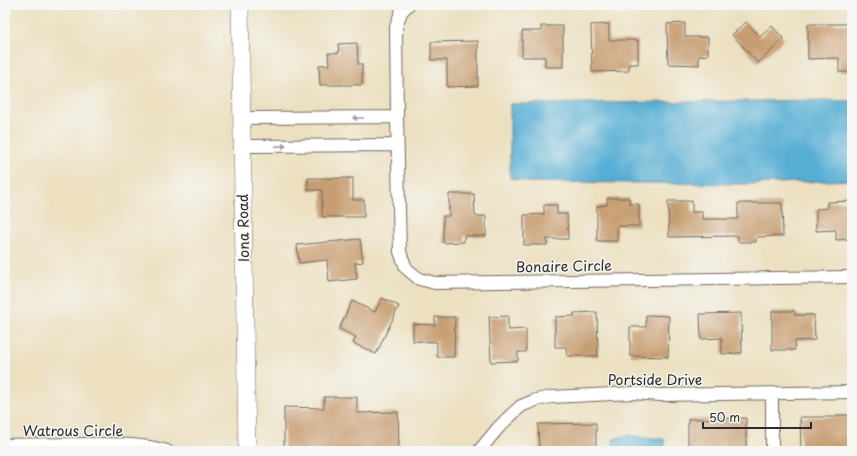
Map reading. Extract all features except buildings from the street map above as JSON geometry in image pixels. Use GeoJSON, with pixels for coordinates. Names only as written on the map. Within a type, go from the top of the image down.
{"type":"FeatureCollection","features":[{"type":"Feature","properties":{"kind":"street","name":"Iona Road"},"geometry":{"type":"LineString","coordinates":[[240,5],[247,451]]}},
{"type":"Feature","properties":{"kind":"street","name":"Bonaire Circle"},"geometry":{"type":"LineString","coordinates":[[408,5],[401,12],[396,28],[396,117],[400,252],[406,268],[419,279],[435,283],[852,277]]}},
{"type":"Feature","properties":{"kind":"street"},"geometry":{"type":"LineString","coordinates":[[242,118],[396,117]]}},
{"type":"Feature","properties":{"kind":"street"},"geometry":{"type":"LineString","coordinates":[[242,146],[397,145]]}},
{"type":"Feature","properties":{"kind":"street","name":"Portside Drive"},"geometry":{"type":"LineString","coordinates":[[479,451],[498,428],[521,406],[536,400],[551,397],[633,393],[660,395],[852,392]]}},
{"type":"Feature","properties":{"kind":"street"},"geometry":{"type":"LineString","coordinates":[[772,394],[772,451]]}},
{"type":"Feature","properties":{"kind":"street","name":"Watrous Circle"},"geometry":{"type":"LineString","coordinates":[[5,445],[138,445],[143,448],[154,447],[167,451]]}},
{"type":"Feature","properties":{"kind":"water"},"geometry":{"type":"Polygon","coordinates":[[[823,100],[852,101],[852,180],[753,184],[528,182],[510,178],[510,104],[823,100]]]}},
{"type":"Feature","properties":{"kind":"water"},"geometry":{"type":"Polygon","coordinates":[[[628,435],[664,439],[666,451],[613,451],[613,439],[628,435]]]}}]}
